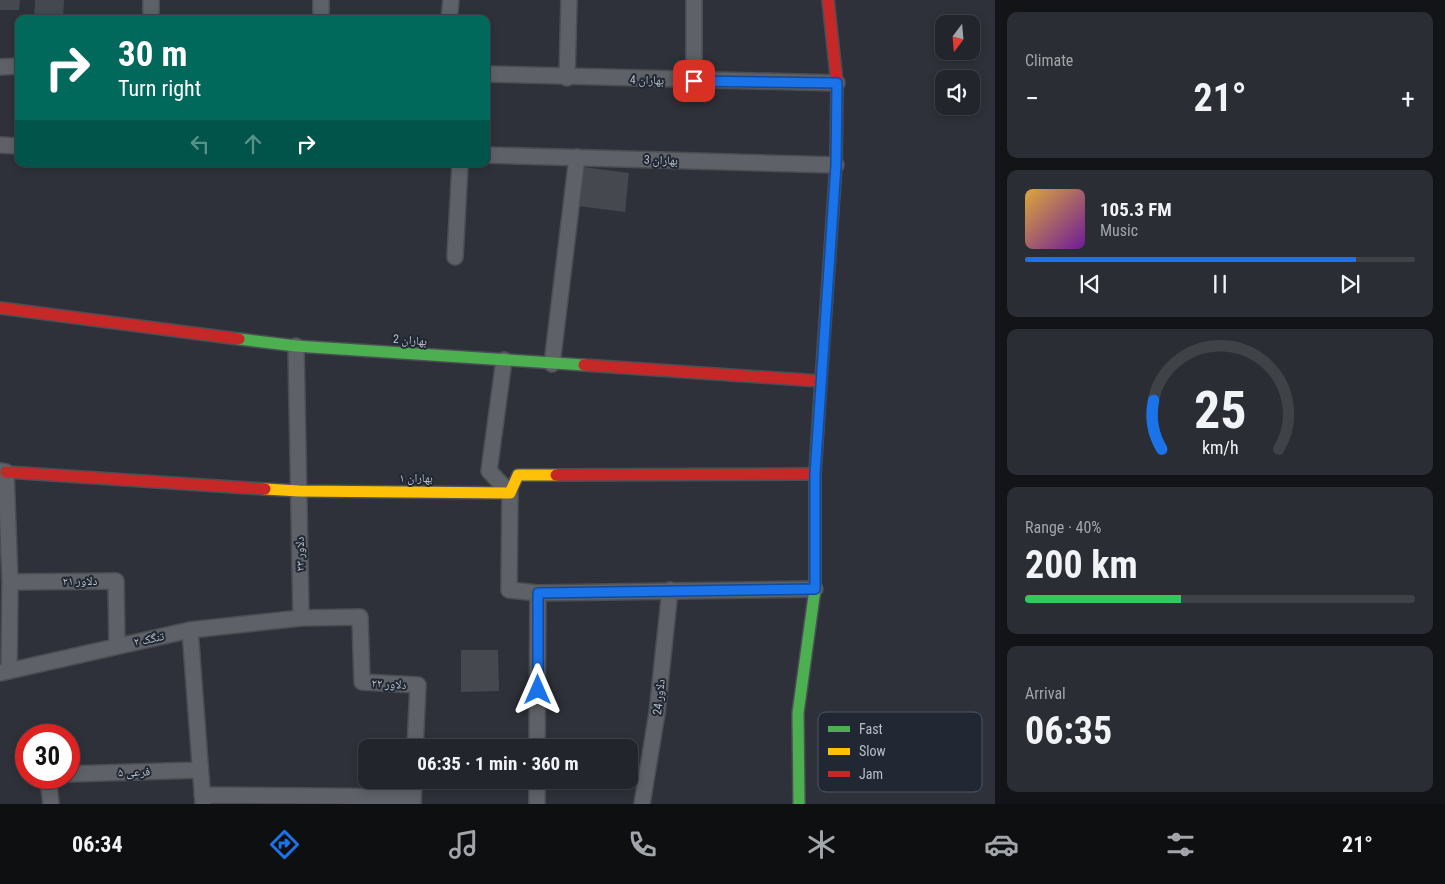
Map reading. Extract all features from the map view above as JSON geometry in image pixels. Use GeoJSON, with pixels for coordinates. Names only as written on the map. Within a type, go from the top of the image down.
{"type":"FeatureCollection","features":[{"type":"Feature","properties":{"kind":"street"},"geometry":{"type":"LineString","coordinates":[[151,0],[151,15]]}},
{"type":"Feature","properties":{"kind":"street"},"geometry":{"type":"LineString","coordinates":[[320,0],[321,15]]}},
{"type":"Feature","properties":{"kind":"street"},"geometry":{"type":"LineString","coordinates":[[449,15],[451,0]]}},
{"type":"Feature","properties":{"kind":"street"},"geometry":{"type":"LineString","coordinates":[[567,78],[569,0]]}},
{"type":"Feature","properties":{"kind":"street"},"geometry":{"type":"LineString","coordinates":[[694,0],[694,81]]}},
{"type":"Feature","properties":{"kind":"street"},"geometry":{"type":"LineString","coordinates":[[799,804],[798,713],[815,589],[815,474],[836,165],[837,83],[828,0]]}},
{"type":"Feature","properties":{"kind":"street"},"geometry":{"type":"LineString","coordinates":[[0,67],[15,66]]}},
{"type":"Feature","properties":{"kind":"street","name":"بهاران 4"},"geometry":{"type":"LineString","coordinates":[[490,74],[567,78],[837,83]]}},
{"type":"Feature","properties":{"kind":"street"},"geometry":{"type":"LineString","coordinates":[[0,146],[15,146]]}},
{"type":"Feature","properties":{"kind":"street","name":"بهاران 3"},"geometry":{"type":"LineString","coordinates":[[490,155],[836,165]]}},
{"type":"Feature","properties":{"kind":"street"},"geometry":{"type":"LineString","coordinates":[[552,364],[577,157]]}},
{"type":"Feature","properties":{"kind":"street"},"geometry":{"type":"LineString","coordinates":[[455,256],[460,167]]}},
{"type":"Feature","properties":{"kind":"street","name":"بهاران 2"},"geometry":{"type":"LineString","coordinates":[[0,308],[296,346],[820,381]]}},
{"type":"Feature","properties":{"kind":"street","name":"دلاور ۲۳"},"geometry":{"type":"LineString","coordinates":[[296,346],[301,618]]}},
{"type":"Feature","properties":{"kind":"street"},"geometry":{"type":"LineString","coordinates":[[504,360],[488,470],[510,493]]}},
{"type":"Feature","properties":{"kind":"street"},"geometry":{"type":"LineString","coordinates":[[3,472],[10,582],[4,672]]}},
{"type":"Feature","properties":{"kind":"street","name":"بهاران ۱"},"geometry":{"type":"LineString","coordinates":[[3,472],[299,491],[510,493]]}},
{"type":"Feature","properties":{"kind":"street"},"geometry":{"type":"LineString","coordinates":[[815,474],[518,475],[510,493],[509,590],[538,593],[815,589]]}},
{"type":"Feature","properties":{"kind":"street","name":"دلاور ۲۱"},"geometry":{"type":"LineString","coordinates":[[10,582],[116,581],[117,646]]}},
{"type":"Feature","properties":{"kind":"street","name":"دلاور 24"},"geometry":{"type":"LineString","coordinates":[[642,804],[658,713],[670,590]]}},
{"type":"Feature","properties":{"kind":"street"},"geometry":{"type":"LineString","coordinates":[[537,739],[538,593]]}},
{"type":"Feature","properties":{"kind":"street","name":"دلاور ۲۲"},"geometry":{"type":"LineString","coordinates":[[301,618],[360,617],[362,682],[418,685],[415,739]]}},
{"type":"Feature","properties":{"kind":"street","name":"تنگک ۲"},"geometry":{"type":"LineString","coordinates":[[4,672],[190,630],[301,618]]}},
{"type":"Feature","properties":{"kind":"street"},"geometry":{"type":"LineString","coordinates":[[190,630],[202,800],[413,801]]}},
{"type":"Feature","properties":{"kind":"street","name":"فرعی ۵"},"geometry":{"type":"LineString","coordinates":[[80,774],[200,770]]}},
{"type":"Feature","properties":{"kind":"street"},"geometry":{"type":"LineString","coordinates":[[49,789],[50,804]]}},
{"type":"Feature","properties":{"kind":"street"},"geometry":{"type":"LineString","coordinates":[[537,789],[537,804]]}},
{"type":"Feature","properties":{"kind":"building"},"geometry":{"type":"Polygon","coordinates":[[[0,0],[20,0],[19,10],[0,10],[0,0]]]}},
{"type":"Feature","properties":{"kind":"building"},"geometry":{"type":"Polygon","coordinates":[[[35,0],[64,0],[63,15],[34,15],[35,0]]]}},
{"type":"Feature","properties":{"kind":"building"},"geometry":{"type":"Polygon","coordinates":[[[583,167],[629,173],[625,212],[578,206],[583,167]]]}},
{"type":"Feature","properties":{"kind":"building"},"geometry":{"type":"Polygon","coordinates":[[[461,650],[498,650],[499,691],[461,692],[461,650]]]}},
{"type":"Feature","properties":{"kind":"traffic: fast"},"geometry":{"type":"LineString","coordinates":[[239,339],[296,346],[584,365]]}},
{"type":"Feature","properties":{"kind":"traffic: fast"},"geometry":{"type":"LineString","coordinates":[[799,804],[798,713],[815,589],[815,474],[820,396]]}},
{"type":"Feature","properties":{"kind":"traffic: slow"},"geometry":{"type":"LineString","coordinates":[[265,489],[510,493],[518,475],[556,475]]}},
{"type":"Feature","properties":{"kind":"traffic: jam"},"geometry":{"type":"LineString","coordinates":[[820,396],[836,165],[837,83],[828,0]]}},
{"type":"Feature","properties":{"kind":"traffic: jam"},"geometry":{"type":"LineString","coordinates":[[0,308],[239,339]]}},
{"type":"Feature","properties":{"kind":"traffic: jam"},"geometry":{"type":"LineString","coordinates":[[584,365],[820,381]]}},
{"type":"Feature","properties":{"kind":"traffic: jam"},"geometry":{"type":"LineString","coordinates":[[6,472],[265,489]]}},
{"type":"Feature","properties":{"kind":"traffic: jam"},"geometry":{"type":"LineString","coordinates":[[556,475],[815,474]]}},
{"type":"Feature","properties":{"kind":"route"},"geometry":{"type":"LineString","coordinates":[[538,690],[538,593],[815,589],[815,474],[836,165],[837,83],[694,81]]}}]}
